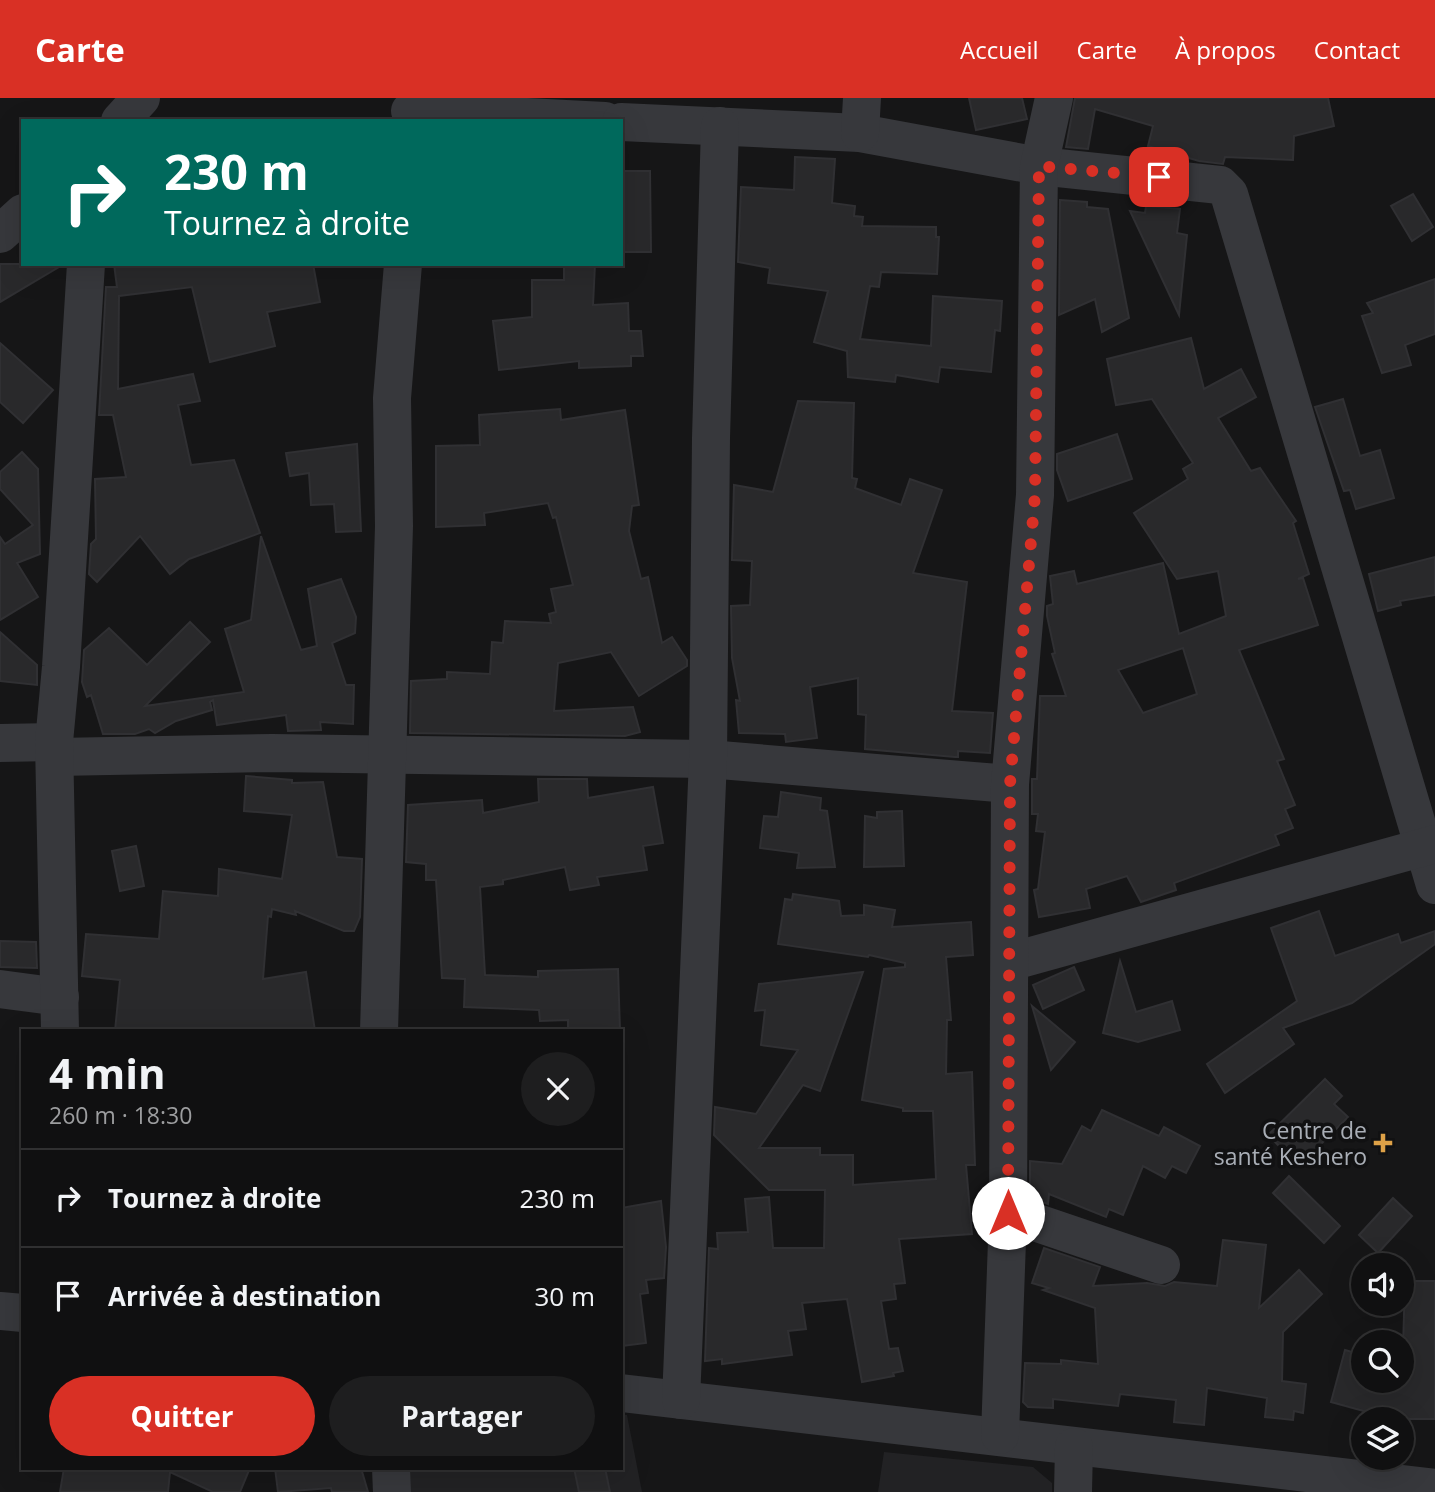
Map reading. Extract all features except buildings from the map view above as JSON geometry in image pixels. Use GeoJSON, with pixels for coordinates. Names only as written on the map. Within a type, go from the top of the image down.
{"type":"FeatureCollection","features":[{"type":"Feature","properties":{"kind":"street"},"geometry":{"type":"LineString","coordinates":[[102,119],[104,98]]}},
{"type":"Feature","properties":{"kind":"street"},"geometry":{"type":"LineString","coordinates":[[122,119],[141,98]]}},
{"type":"Feature","properties":{"kind":"street"},"geometry":{"type":"LineString","coordinates":[[1000,1435],[1008,1213],[1010,784],[1035,495],[1039,166],[1054,98]]}},
{"type":"Feature","properties":{"kind":"street"},"geometry":{"type":"LineString","coordinates":[[410,110],[570,119]]}},
{"type":"Feature","properties":{"kind":"street"},"geometry":{"type":"LineString","coordinates":[[623,121],[720,126],[861,116],[1039,166],[1207,181],[1220,185],[1229,194],[1429,845],[1435,885]]}},
{"type":"Feature","properties":{"kind":"street"},"geometry":{"type":"LineString","coordinates":[[681,1400],[708,759],[711,438],[720,126]]}},
{"type":"Feature","properties":{"kind":"street"},"geometry":{"type":"LineString","coordinates":[[0,234],[21,215]]}},
{"type":"Feature","properties":{"kind":"street"},"geometry":{"type":"LineString","coordinates":[[0,989],[60,1014],[55,749],[86,266]]}},
{"type":"Feature","properties":{"kind":"street"},"geometry":{"type":"LineString","coordinates":[[379,1029],[394,526],[392,398],[403,266]]}},
{"type":"Feature","properties":{"kind":"street"},"geometry":{"type":"LineString","coordinates":[[0,743],[55,749],[708,759],[1010,784]]}},
{"type":"Feature","properties":{"kind":"street"},"geometry":{"type":"LineString","coordinates":[[1010,962],[1429,845]]}},
{"type":"Feature","properties":{"kind":"street"},"geometry":{"type":"LineString","coordinates":[[1008,1213],[1161,1265]]}},
{"type":"Feature","properties":{"kind":"street"},"geometry":{"type":"LineString","coordinates":[[0,1311],[21,1313]]}},
{"type":"Feature","properties":{"kind":"street"},"geometry":{"type":"LineString","coordinates":[[623,1393],[872,1424],[1000,1435],[1074,1447],[1435,1488]]}},
{"type":"Feature","properties":{"kind":"street"},"geometry":{"type":"LineString","coordinates":[[1073,1492],[1074,1447]]}},
{"type":"Feature","properties":{"kind":"street"},"geometry":{"type":"LineString","coordinates":[[391,1470],[392,1492]]}},
{"type":"Feature","properties":{"kind":"shaded area"},"geometry":{"type":"Polygon","coordinates":[[[623,1415],[627,1415],[642,1492],[405,1492],[405,1470],[623,1470],[623,1415]]]}},
{"type":"Feature","properties":{"kind":"shaded area"},"geometry":{"type":"Polygon","coordinates":[[[884,1452],[1033,1467],[1052,1483],[1052,1492],[878,1492],[884,1452]]]}},
{"type":"Feature","properties":{"kind":"place","name":"Centre de santé Keshero"},"geometry":{"type":"Point","coordinates":[1383,1143]}},
{"type":"Feature","properties":{"kind":"route"},"geometry":{"type":"LineString","coordinates":[[1008,1213],[1010,784],[1035,495],[1039,166],[1159,177]]}}]}
